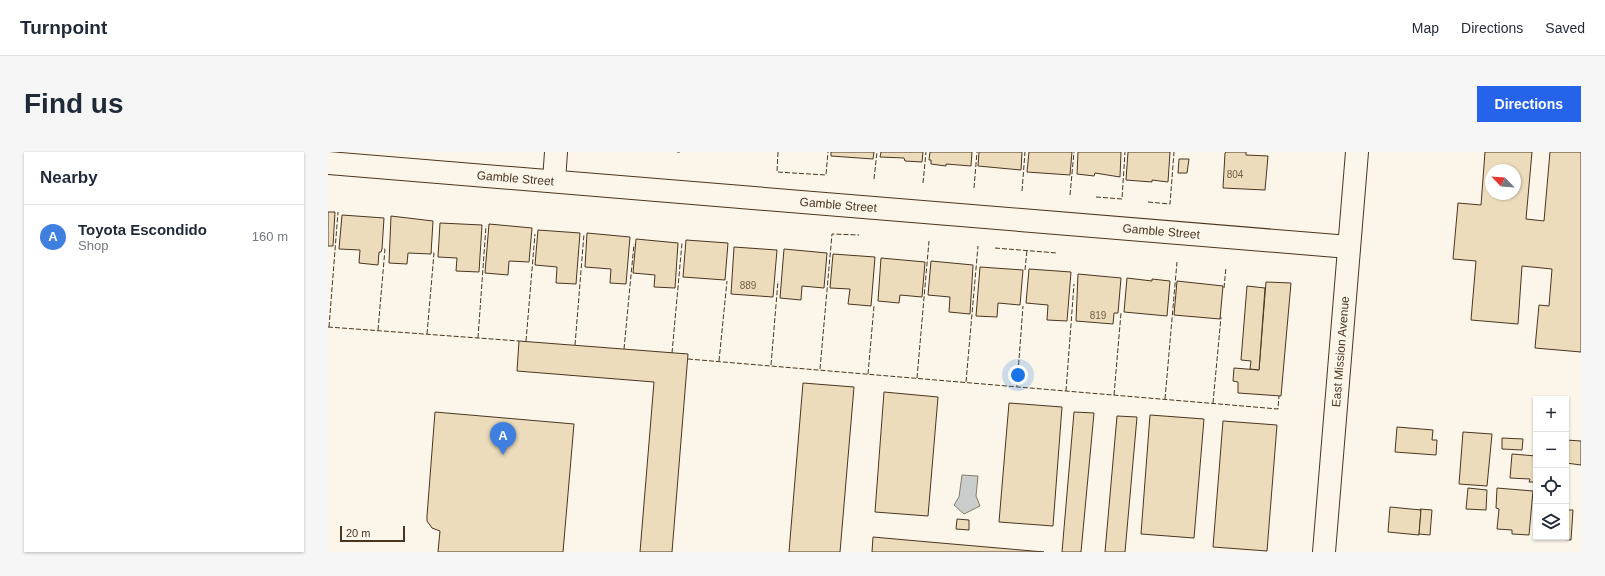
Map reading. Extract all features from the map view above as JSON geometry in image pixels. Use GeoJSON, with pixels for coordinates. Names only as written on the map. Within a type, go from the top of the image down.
{"type":"FeatureCollection","features":[{"type":"Feature","properties":{"kind":"street"},"geometry":{"type":"LineString","coordinates":[[554,182],[556,152]]}},
{"type":"Feature","properties":{"kind":"street","name":"East Mission Avenue"},"geometry":{"type":"LineString","coordinates":[[1324,552],[1357,152]]}},
{"type":"Feature","properties":{"kind":"street","name":"Gamble Street"},"geometry":{"type":"LineString","coordinates":[[328,163],[1349,247]]}},
{"type":"Feature","properties":{"kind":"shaded area"},"geometry":{"type":"Polygon","coordinates":[[[962,475],[978,476],[976,496],[980,506],[964,514],[954,505],[959,497],[962,475]]]}},
{"type":"Feature","properties":{"kind":"building"},"geometry":{"type":"Polygon","coordinates":[[[831,152],[874,152],[873,159],[831,156],[831,152]]]}},
{"type":"Feature","properties":{"kind":"building"},"geometry":{"type":"Polygon","coordinates":[[[881,152],[923,152],[922,162],[905,161],[904,158],[880,157],[881,152]]]}},
{"type":"Feature","properties":{"kind":"building"},"geometry":{"type":"Polygon","coordinates":[[[930,152],[972,152],[971,166],[946,164],[946,166],[931,164],[931,160],[929,160],[930,152]]]}},
{"type":"Feature","properties":{"kind":"building"},"geometry":{"type":"Polygon","coordinates":[[[979,152],[1022,152],[1021,170],[978,166],[979,152]]]}},
{"type":"Feature","properties":{"kind":"building"},"geometry":{"type":"Polygon","coordinates":[[[1029,152],[1072,152],[1070,175],[1027,172],[1029,152]]]}},
{"type":"Feature","properties":{"kind":"building"},"geometry":{"type":"Polygon","coordinates":[[[1078,152],[1121,152],[1120,177],[1095,173],[1094,176],[1077,174],[1078,152]]]}},
{"type":"Feature","properties":{"kind":"building"},"geometry":{"type":"Polygon","coordinates":[[[1128,152],[1170,152],[1168,182],[1152,180],[1152,182],[1126,180],[1128,152]]]}},
{"type":"Feature","properties":{"kind":"building"},"geometry":{"type":"Polygon","coordinates":[[[1226,152],[1246,152],[1246,155],[1268,156],[1265,190],[1223,188],[1226,152]]]}},
{"type":"Feature","properties":{"kind":"building"},"geometry":{"type":"Polygon","coordinates":[[[1485,152],[1532,152],[1526,219],[1544,221],[1550,152],[1581,152],[1581,352],[1535,348],[1539,305],[1549,306],[1552,269],[1522,266],[1518,324],[1471,320],[1476,261],[1453,259],[1458,203],[1481,205],[1485,152]]]}},
{"type":"Feature","properties":{"kind":"building"},"geometry":{"type":"Polygon","coordinates":[[[1179,159],[1189,159],[1187,173],[1178,173],[1179,159]]]}},
{"type":"Feature","properties":{"kind":"building"},"geometry":{"type":"Polygon","coordinates":[[[328,212],[335,212],[333,246],[328,246],[328,212]]]}},
{"type":"Feature","properties":{"kind":"building"},"geometry":{"type":"Polygon","coordinates":[[[342,215],[384,218],[382,249],[381,252],[379,252],[378,265],[359,263],[360,250],[339,249],[342,215]]]}},
{"type":"Feature","properties":{"kind":"building"},"geometry":{"type":"Polygon","coordinates":[[[391,216],[433,221],[431,254],[408,253],[407,264],[389,263],[391,216]]]}},
{"type":"Feature","properties":{"kind":"building"},"geometry":{"type":"Polygon","coordinates":[[[440,223],[482,225],[479,272],[456,271],[457,258],[438,257],[440,223]]]}},
{"type":"Feature","properties":{"kind":"building"},"geometry":{"type":"Polygon","coordinates":[[[489,224],[532,228],[529,262],[509,261],[508,275],[485,273],[489,224]]]}},
{"type":"Feature","properties":{"kind":"building"},"geometry":{"type":"Polygon","coordinates":[[[538,230],[580,233],[576,284],[556,283],[557,267],[535,265],[538,230]]]}},
{"type":"Feature","properties":{"kind":"building"},"geometry":{"type":"Polygon","coordinates":[[[587,233],[630,237],[626,284],[610,283],[611,269],[585,267],[587,233]]]}},
{"type":"Feature","properties":{"kind":"building"},"geometry":{"type":"Polygon","coordinates":[[[636,239],[678,243],[675,288],[654,287],[655,275],[633,273],[636,239]]]}},
{"type":"Feature","properties":{"kind":"building"},"geometry":{"type":"Polygon","coordinates":[[[686,240],[728,243],[725,280],[683,277],[686,240]]]}},
{"type":"Feature","properties":{"kind":"building"},"geometry":{"type":"Polygon","coordinates":[[[734,247],[777,250],[773,297],[731,294],[734,247]]]}},
{"type":"Feature","properties":{"kind":"building"},"geometry":{"type":"Polygon","coordinates":[[[784,249],[827,253],[824,288],[802,286],[801,300],[780,298],[784,249]]]}},
{"type":"Feature","properties":{"kind":"building"},"geometry":{"type":"Polygon","coordinates":[[[833,254],[875,257],[871,306],[848,304],[850,289],[830,288],[833,254]]]}},
{"type":"Feature","properties":{"kind":"building"},"geometry":{"type":"Polygon","coordinates":[[[881,258],[925,262],[922,297],[900,295],[899,303],[878,301],[881,258]]]}},
{"type":"Feature","properties":{"kind":"building"},"geometry":{"type":"Polygon","coordinates":[[[931,261],[973,265],[970,314],[949,312],[950,297],[928,295],[931,261]]]}},
{"type":"Feature","properties":{"kind":"building"},"geometry":{"type":"Polygon","coordinates":[[[980,267],[1023,270],[1020,305],[998,303],[997,317],[976,316],[980,267]]]}},
{"type":"Feature","properties":{"kind":"building"},"geometry":{"type":"Polygon","coordinates":[[[1029,269],[1071,272],[1067,321],[1047,320],[1048,305],[1026,303],[1029,269]]]}},
{"type":"Feature","properties":{"kind":"building"},"geometry":{"type":"Polygon","coordinates":[[[1078,274],[1121,278],[1118,313],[1114,313],[1113,324],[1076,321],[1078,274]]]}},
{"type":"Feature","properties":{"kind":"building"},"geometry":{"type":"Polygon","coordinates":[[[1127,278],[1152,281],[1152,279],[1170,281],[1167,316],[1124,312],[1127,278]]]}},
{"type":"Feature","properties":{"kind":"building"},"geometry":{"type":"Polygon","coordinates":[[[1177,281],[1223,286],[1220,319],[1174,315],[1177,281]]]}},
{"type":"Feature","properties":{"kind":"building"},"geometry":{"type":"Polygon","coordinates":[[[1266,282],[1291,283],[1281,396],[1238,393],[1238,382],[1233,381],[1234,368],[1259,370],[1266,282]]]}},
{"type":"Feature","properties":{"kind":"building"},"geometry":{"type":"Polygon","coordinates":[[[1247,286],[1265,288],[1259,370],[1250,369],[1251,361],[1241,360],[1247,286]]]}},
{"type":"Feature","properties":{"kind":"building"},"geometry":{"type":"Polygon","coordinates":[[[519,341],[688,354],[672,552],[640,552],[654,382],[517,371],[519,341]]]}},
{"type":"Feature","properties":{"kind":"building"},"geometry":{"type":"Polygon","coordinates":[[[803,383],[854,387],[840,552],[789,552],[803,383]]]}},
{"type":"Feature","properties":{"kind":"building"},"geometry":{"type":"Polygon","coordinates":[[[884,392],[938,397],[928,516],[875,512],[884,392]]]}},
{"type":"Feature","properties":{"kind":"building"},"geometry":{"type":"Polygon","coordinates":[[[1009,403],[1062,407],[1053,526],[999,522],[1009,403]]]}},
{"type":"Feature","properties":{"kind":"building"},"geometry":{"type":"Polygon","coordinates":[[[435,412],[574,424],[563,552],[438,552],[440,531],[432,528],[427,521],[435,412]]]}},
{"type":"Feature","properties":{"kind":"building"},"geometry":{"type":"Polygon","coordinates":[[[1074,412],[1094,413],[1081,552],[1062,552],[1074,412]]]}},
{"type":"Feature","properties":{"kind":"building"},"geometry":{"type":"Polygon","coordinates":[[[1150,415],[1204,419],[1194,538],[1141,534],[1150,415]]]}},
{"type":"Feature","properties":{"kind":"building"},"geometry":{"type":"Polygon","coordinates":[[[1117,416],[1137,417],[1125,552],[1105,552],[1117,416]]]}},
{"type":"Feature","properties":{"kind":"building"},"geometry":{"type":"Polygon","coordinates":[[[1223,421],[1277,425],[1267,551],[1213,547],[1223,421]]]}},
{"type":"Feature","properties":{"kind":"building"},"geometry":{"type":"Polygon","coordinates":[[[1397,427],[1433,430],[1432,440],[1437,440],[1436,455],[1395,452],[1397,427]]]}},
{"type":"Feature","properties":{"kind":"building"},"geometry":{"type":"Polygon","coordinates":[[[1463,432],[1492,434],[1487,486],[1459,484],[1463,432]]]}},
{"type":"Feature","properties":{"kind":"building"},"geometry":{"type":"Polygon","coordinates":[[[1502,438],[1523,439],[1522,450],[1502,449],[1502,438]]]}},
{"type":"Feature","properties":{"kind":"building"},"geometry":{"type":"Polygon","coordinates":[[[1569,440],[1581,441],[1581,465],[1569,463],[1569,440]]]}},
{"type":"Feature","properties":{"kind":"building"},"geometry":{"type":"Polygon","coordinates":[[[1512,454],[1533,456],[1533,482],[1529,482],[1530,479],[1510,478],[1512,454]]]}},
{"type":"Feature","properties":{"kind":"building"},"geometry":{"type":"Polygon","coordinates":[[[1468,488],[1487,490],[1486,510],[1466,509],[1468,488]]]}},
{"type":"Feature","properties":{"kind":"building"},"geometry":{"type":"Polygon","coordinates":[[[1497,488],[1533,491],[1529,535],[1512,534],[1512,530],[1497,529],[1499,509],[1496,508],[1497,488]]]}},
{"type":"Feature","properties":{"kind":"building"},"geometry":{"type":"Polygon","coordinates":[[[1390,507],[1421,510],[1419,535],[1388,532],[1390,507]]]}},
{"type":"Feature","properties":{"kind":"building"},"geometry":{"type":"Polygon","coordinates":[[[1420,509],[1432,510],[1430,535],[1419,534],[1420,509]]]}},
{"type":"Feature","properties":{"kind":"building"},"geometry":{"type":"Polygon","coordinates":[[[1569,510],[1573,510],[1571,540],[1569,540],[1569,510]]]}},
{"type":"Feature","properties":{"kind":"building"},"geometry":{"type":"Polygon","coordinates":[[[957,519],[969,520],[969,530],[956,529],[957,519]]]}},
{"type":"Feature","properties":{"kind":"building"},"geometry":{"type":"Polygon","coordinates":[[[873,537],[929,542],[1044,552],[872,552],[873,537]]]}},
{"type":"Feature","properties":{"kind":"fence"},"geometry":{"type":"LineString","coordinates":[[778,152],[777,172],[826,175],[828,152]]}},
{"type":"Feature","properties":{"kind":"fence"},"geometry":{"type":"LineString","coordinates":[[874,179],[877,152]]}},
{"type":"Feature","properties":{"kind":"fence"},"geometry":{"type":"LineString","coordinates":[[923,183],[926,152]]}},
{"type":"Feature","properties":{"kind":"fence"},"geometry":{"type":"LineString","coordinates":[[974,188],[977,152]]}},
{"type":"Feature","properties":{"kind":"fence"},"geometry":{"type":"LineString","coordinates":[[1022,191],[1025,152]]}},
{"type":"Feature","properties":{"kind":"fence"},"geometry":{"type":"LineString","coordinates":[[1070,195],[1074,152]]}},
{"type":"Feature","properties":{"kind":"fence"},"geometry":{"type":"LineString","coordinates":[[1096,197],[1122,199],[1125,152]]}},
{"type":"Feature","properties":{"kind":"fence"},"geometry":{"type":"LineString","coordinates":[[1148,202],[1170,204],[1174,152]]}},
{"type":"Feature","properties":{"kind":"fence"},"geometry":{"type":"LineString","coordinates":[[329,327],[338,212]]}},
{"type":"Feature","properties":{"kind":"fence"},"geometry":{"type":"LineString","coordinates":[[478,338],[486,226]]}},
{"type":"Feature","properties":{"kind":"fence"},"geometry":{"type":"LineString","coordinates":[[526,341],[535,234]]}},
{"type":"Feature","properties":{"kind":"fence"},"geometry":{"type":"LineString","coordinates":[[575,345],[584,234]]}},
{"type":"Feature","properties":{"kind":"fence"},"geometry":{"type":"LineString","coordinates":[[820,369],[832,234],[859,235]]}},
{"type":"Feature","properties":{"kind":"fence"},"geometry":{"type":"LineString","coordinates":[[917,378],[929,241]]}},
{"type":"Feature","properties":{"kind":"fence"},"geometry":{"type":"LineString","coordinates":[[672,353],[682,243]]}},
{"type":"Feature","properties":{"kind":"fence"},"geometry":{"type":"LineString","coordinates":[[624,349],[634,244]]}},
{"type":"Feature","properties":{"kind":"fence"},"geometry":{"type":"LineString","coordinates":[[966,382],[978,246]]}},
{"type":"Feature","properties":{"kind":"fence"},"geometry":{"type":"LineString","coordinates":[[995,248],[1057,253]]}},
{"type":"Feature","properties":{"kind":"fence"},"geometry":{"type":"LineString","coordinates":[[378,330],[385,249],[382,249]]}},
{"type":"Feature","properties":{"kind":"fence"},"geometry":{"type":"LineString","coordinates":[[1025,270],[1027,250]]}},
{"type":"Feature","properties":{"kind":"fence"},"geometry":{"type":"LineString","coordinates":[[427,334],[434,253],[431,252]]}},
{"type":"Feature","properties":{"kind":"fence"},"geometry":{"type":"LineString","coordinates":[[1165,399],[1177,262]]}},
{"type":"Feature","properties":{"kind":"fence"},"geometry":{"type":"LineString","coordinates":[[1224,288],[1226,267]]}},
{"type":"Feature","properties":{"kind":"fence"},"geometry":{"type":"LineString","coordinates":[[719,361],[727,281]]}},
{"type":"Feature","properties":{"kind":"fence"},"geometry":{"type":"LineString","coordinates":[[771,365],[778,281]]}},
{"type":"Feature","properties":{"kind":"fence"},"geometry":{"type":"LineString","coordinates":[[1066,391],[1074,284]]}},
{"type":"Feature","properties":{"kind":"fence"},"geometry":{"type":"LineString","coordinates":[[868,374],[874,306]]}},
{"type":"Feature","properties":{"kind":"fence"},"geometry":{"type":"LineString","coordinates":[[1017,386],[1023,306]]}},
{"type":"Feature","properties":{"kind":"fence"},"geometry":{"type":"LineString","coordinates":[[1114,395],[1121,313]]}},
{"type":"Feature","properties":{"kind":"fence"},"geometry":{"type":"LineString","coordinates":[[1213,403],[1221,317]]}},
{"type":"Feature","properties":{"kind":"fence"},"geometry":{"type":"LineString","coordinates":[[328,327],[519,341]]}},
{"type":"Feature","properties":{"kind":"fence"},"geometry":{"type":"LineString","coordinates":[[688,359],[1278,409],[1279,396]]}},
{"type":"Feature","properties":{"kind":"place","name":"Toyota Escondido"},"geometry":{"type":"Point","coordinates":[503,455]}}]}
